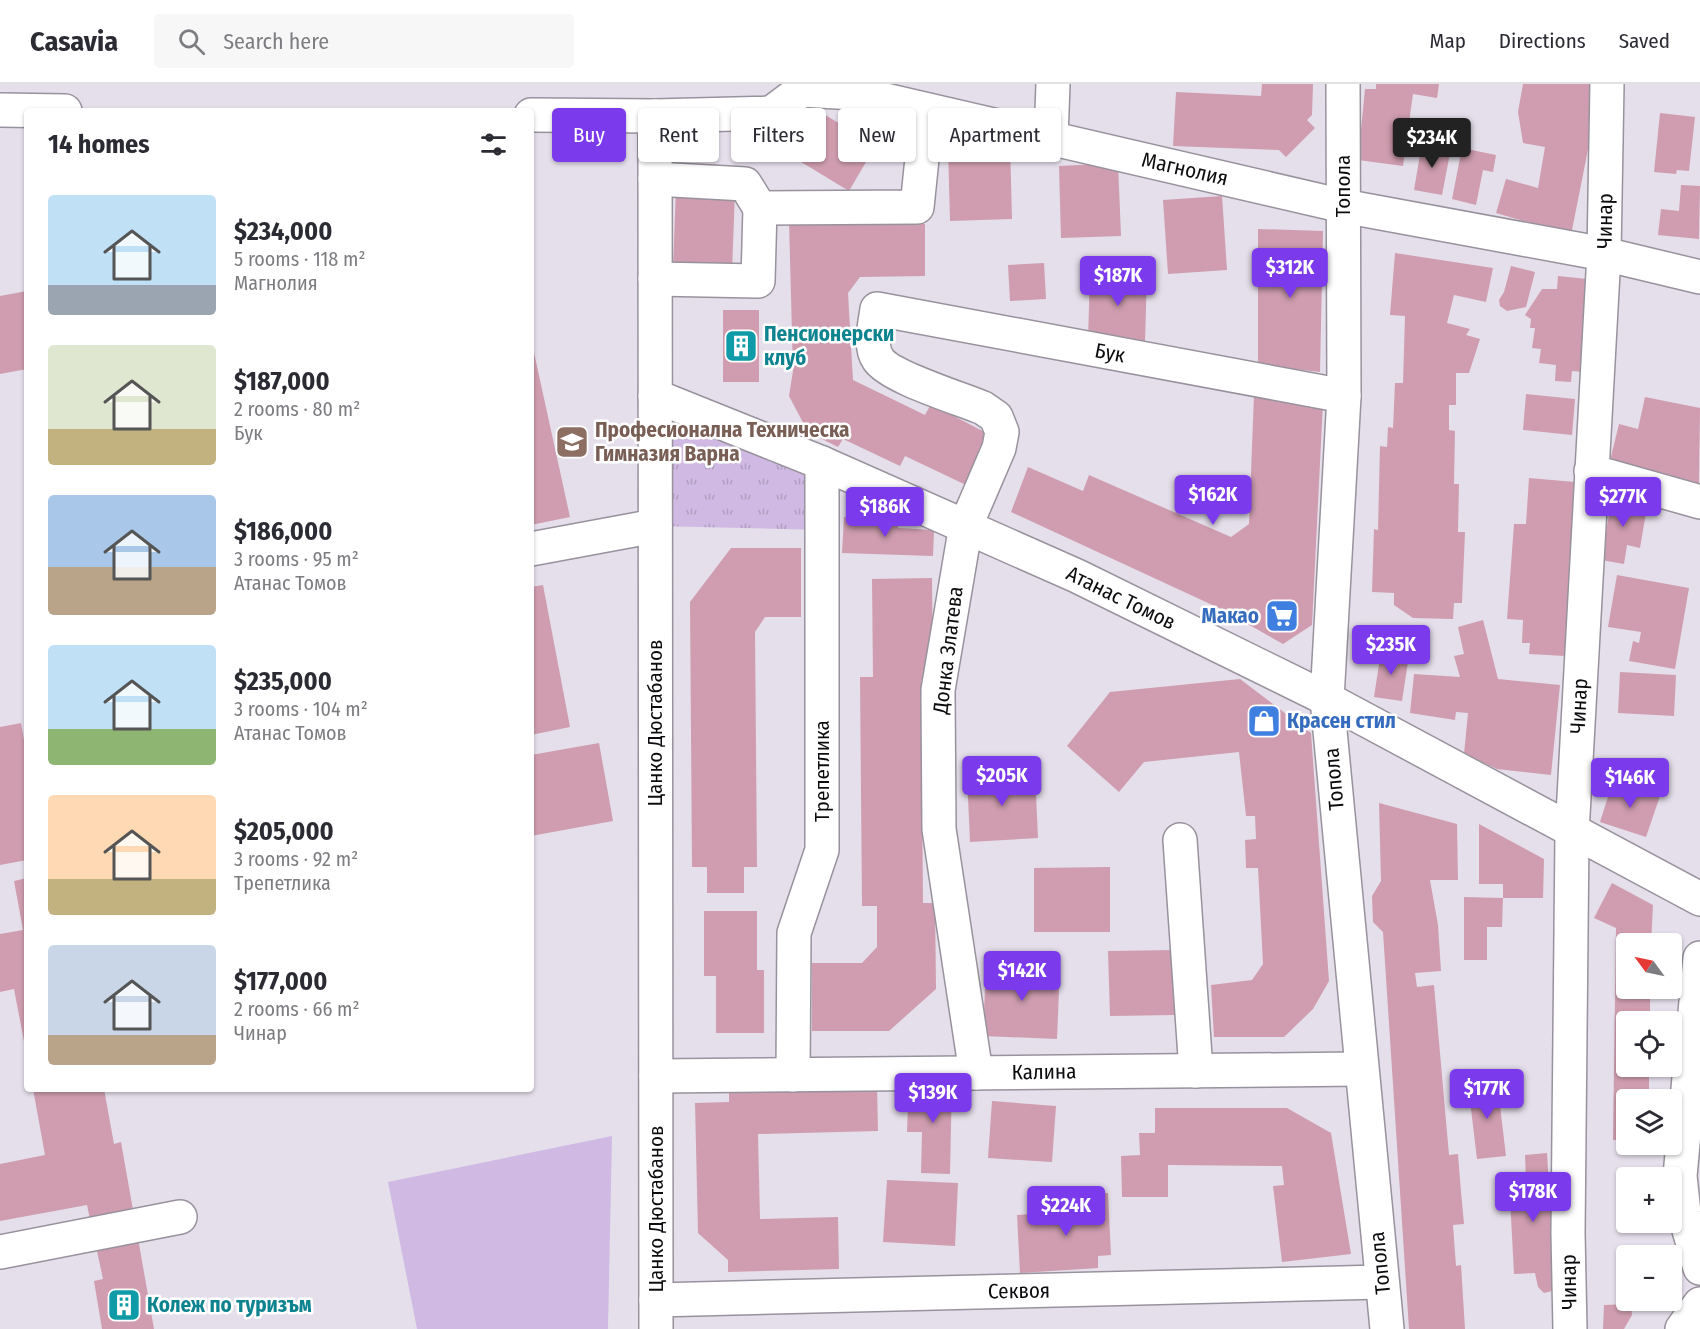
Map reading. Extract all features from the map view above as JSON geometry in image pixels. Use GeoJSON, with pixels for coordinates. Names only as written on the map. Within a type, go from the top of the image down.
{"type":"FeatureCollection","features":[{"type":"Feature","properties":{"kind":"street"},"geometry":{"type":"LineString","coordinates":[[1052,108],[1053,84]]}},
{"type":"Feature","properties":{"kind":"street","name":"Топола"},"geometry":{"type":"LineString","coordinates":[[1343,84],[1344,396],[1327,699],[1360,1069],[1387,1329]]}},
{"type":"Feature","properties":{"kind":"street","name":"Чинар"},"geometry":{"type":"LineString","coordinates":[[1570,1329],[1568,1233],[1572,833],[1604,254],[1607,84]]}},
{"type":"Feature","properties":{"kind":"street","name":"Магнолия"},"geometry":{"type":"LineString","coordinates":[[719,114],[771,113],[802,87],[855,93],[927,110]]}},
{"type":"Feature","properties":{"kind":"street"},"geometry":{"type":"LineString","coordinates":[[0,110],[24,110]]}},
{"type":"Feature","properties":{"kind":"street"},"geometry":{"type":"LineString","coordinates":[[760,208],[917,207],[927,110]]}},
{"type":"Feature","properties":{"kind":"street","name":"Магнолия"},"geometry":{"type":"LineString","coordinates":[[534,115],[638,116]]}},
{"type":"Feature","properties":{"kind":"street","name":"Магнолия"},"geometry":{"type":"LineString","coordinates":[[1061,140],[1344,206],[1604,254],[1700,277]]}},
{"type":"Feature","properties":{"kind":"street","name":"Цанко Дюстабанов"},"geometry":{"type":"LineString","coordinates":[[655,162],[656,1314]]}},
{"type":"Feature","properties":{"kind":"street"},"geometry":{"type":"LineString","coordinates":[[655,179],[745,184],[760,208],[758,281],[655,279]]}},
{"type":"Feature","properties":{"kind":"street","name":"Бук"},"geometry":{"type":"LineString","coordinates":[[877,309],[1344,396]]}},
{"type":"Feature","properties":{"kind":"street","name":"Донка Златева"},"geometry":{"type":"LineString","coordinates":[[877,309],[873,344],[878,360],[895,373],[983,408],[996,417],[1002,432],[999,448],[966,525],[938,690],[939,829],[976,1073]]}},
{"type":"Feature","properties":{"kind":"street","name":"Атанас Томов"},"geometry":{"type":"LineString","coordinates":[[655,396],[822,463],[1077,576],[1327,699],[1572,833],[1700,899]]}},
{"type":"Feature","properties":{"kind":"street","name":"Трепетлика"},"geometry":{"type":"LineString","coordinates":[[793,1075],[794,933],[822,850],[822,463]]}},
{"type":"Feature","properties":{"kind":"street"},"geometry":{"type":"LineString","coordinates":[[1591,471],[1700,502]]}},
{"type":"Feature","properties":{"kind":"street"},"geometry":{"type":"LineString","coordinates":[[534,548],[655,526]]}},
{"type":"Feature","properties":{"kind":"street"},"geometry":{"type":"LineString","coordinates":[[1180,840],[1196,1071]]}},
{"type":"Feature","properties":{"kind":"street"},"geometry":{"type":"LineString","coordinates":[[1700,958],[1680,1176],[1684,1213],[1700,1268]]}},
{"type":"Feature","properties":{"kind":"street","name":"Калина"},"geometry":{"type":"LineString","coordinates":[[656,1076],[1360,1069]]}},
{"type":"Feature","properties":{"kind":"street"},"geometry":{"type":"LineString","coordinates":[[0,1252],[180,1217]]}},
{"type":"Feature","properties":{"kind":"street","name":"Секвоя"},"geometry":{"type":"LineString","coordinates":[[656,1314],[1381,1282]]}},
{"type":"Feature","properties":{"kind":"street"},"geometry":{"type":"LineString","coordinates":[[1682,1329],[1700,1304]]}},
{"type":"Feature","properties":{"kind":"green space"},"geometry":{"type":"Polygon","coordinates":[[[655,396],[822,463],[822,530],[655,526],[655,396]]]}},
{"type":"Feature","properties":{"kind":"green space"},"geometry":{"type":"Polygon","coordinates":[[[612,1136],[608,1329],[417,1329],[388,1182],[612,1136]]]}},
{"type":"Feature","properties":{"kind":"building"},"geometry":{"type":"Polygon","coordinates":[[[1262,84],[1313,84],[1312,115],[1307,120],[1315,128],[1286,157],[1279,150],[1173,146],[1176,92],[1261,96],[1262,84]]]}},
{"type":"Feature","properties":{"kind":"building"},"geometry":{"type":"Polygon","coordinates":[[[1376,84],[1439,84],[1437,98],[1413,94],[1403,166],[1358,160],[1365,89],[1376,89],[1376,84]]]}},
{"type":"Feature","properties":{"kind":"building"},"geometry":{"type":"Polygon","coordinates":[[[1523,84],[1601,84],[1571,235],[1496,213],[1506,179],[1538,188],[1545,147],[1523,143],[1518,112],[1523,84]]]}},
{"type":"Feature","properties":{"kind":"building"},"geometry":{"type":"Polygon","coordinates":[[[1660,113],[1695,117],[1689,171],[1677,170],[1676,174],[1654,172],[1660,113]]]}},
{"type":"Feature","properties":{"kind":"building"},"geometry":{"type":"Polygon","coordinates":[[[826,115],[838,123],[838,162],[866,162],[849,191],[801,162],[826,162],[826,115]]]}},
{"type":"Feature","properties":{"kind":"building"},"geometry":{"type":"Polygon","coordinates":[[[1422,143],[1451,148],[1442,195],[1414,190],[1422,143]]]}},
{"type":"Feature","properties":{"kind":"building"},"geometry":{"type":"Polygon","coordinates":[[[1462,148],[1496,155],[1493,172],[1483,170],[1476,205],[1452,199],[1462,148]]]}},
{"type":"Feature","properties":{"kind":"building"},"geometry":{"type":"Polygon","coordinates":[[[948,162],[1010,162],[1012,219],[950,221],[948,162]]]}},
{"type":"Feature","properties":{"kind":"building"},"geometry":{"type":"Polygon","coordinates":[[[1118,163],[1121,236],[1061,238],[1059,166],[1118,163]]]}},
{"type":"Feature","properties":{"kind":"building"},"geometry":{"type":"Polygon","coordinates":[[[1681,185],[1700,186],[1699,239],[1658,235],[1661,209],[1679,211],[1681,185]]]}},
{"type":"Feature","properties":{"kind":"building"},"geometry":{"type":"Polygon","coordinates":[[[676,188],[735,190],[732,272],[673,269],[676,188]]]}},
{"type":"Feature","properties":{"kind":"building"},"geometry":{"type":"Polygon","coordinates":[[[1222,196],[1227,270],[1168,274],[1163,200],[1222,196]]]}},
{"type":"Feature","properties":{"kind":"building"},"geometry":{"type":"Polygon","coordinates":[[[789,221],[925,224],[925,276],[860,277],[848,293],[853,380],[925,415],[931,404],[992,436],[966,485],[905,456],[900,466],[843,439],[838,447],[808,432],[789,396],[793,371],[789,221]]]}},
{"type":"Feature","properties":{"kind":"building"},"geometry":{"type":"Polygon","coordinates":[[[1258,229],[1323,231],[1320,372],[1258,365],[1258,229]]]}},
{"type":"Feature","properties":{"kind":"building"},"geometry":{"type":"Polygon","coordinates":[[[1395,253],[1493,268],[1486,302],[1454,295],[1447,323],[1470,329],[1466,335],[1480,339],[1469,373],[1456,373],[1456,405],[1449,405],[1449,430],[1455,431],[1454,484],[1459,484],[1458,532],[1465,532],[1462,603],[1454,603],[1453,619],[1413,618],[1394,605],[1394,593],[1372,592],[1374,529],[1378,530],[1380,446],[1387,447],[1388,427],[1393,428],[1395,383],[1403,383],[1405,316],[1390,315],[1395,253]]]}},
{"type":"Feature","properties":{"kind":"building"},"geometry":{"type":"Polygon","coordinates":[[[1044,263],[1046,299],[1010,301],[1008,265],[1044,263]]]}},
{"type":"Feature","properties":{"kind":"building"},"geometry":{"type":"Polygon","coordinates":[[[1511,266],[1535,272],[1526,307],[1507,311],[1500,306],[1499,300],[1504,292],[1511,266]]]}},
{"type":"Feature","properties":{"kind":"building"},"geometry":{"type":"Polygon","coordinates":[[[1090,271],[1147,272],[1145,342],[1088,341],[1090,271]]]}},
{"type":"Feature","properties":{"kind":"building"},"geometry":{"type":"Polygon","coordinates":[[[1558,276],[1587,279],[1584,372],[1572,371],[1571,382],[1555,381],[1556,365],[1539,363],[1541,349],[1532,348],[1535,328],[1530,328],[1531,319],[1525,315],[1542,289],[1557,289],[1558,276]]]}},
{"type":"Feature","properties":{"kind":"building"},"geometry":{"type":"Polygon","coordinates":[[[24,292],[24,370],[0,374],[0,296],[24,292]]]}},
{"type":"Feature","properties":{"kind":"building","name":"Пенсионерски клуб"},"geometry":{"type":"Polygon","coordinates":[[[723,310],[759,310],[759,382],[723,382],[723,310]]]}},
{"type":"Feature","properties":{"kind":"building"},"geometry":{"type":"Polygon","coordinates":[[[534,353],[570,517],[534,524],[534,353]]]}},
{"type":"Feature","properties":{"kind":"building"},"geometry":{"type":"Polygon","coordinates":[[[1526,394],[1575,399],[1572,435],[1523,430],[1526,394]]]}},
{"type":"Feature","properties":{"kind":"building"},"geometry":{"type":"Polygon","coordinates":[[[1254,395],[1323,402],[1312,625],[1283,644],[1221,609],[1011,512],[1028,467],[1083,491],[1089,475],[1231,537],[1249,524],[1254,395]]]}},
{"type":"Feature","properties":{"kind":"building"},"geometry":{"type":"Polygon","coordinates":[[[1645,397],[1700,408],[1699,484],[1609,465],[1619,424],[1638,429],[1645,397]]]}},
{"type":"Feature","properties":{"kind":"building"},"geometry":{"type":"Polygon","coordinates":[[[1529,478],[1586,483],[1565,656],[1529,654],[1530,643],[1522,643],[1523,620],[1507,619],[1514,524],[1526,524],[1529,478]]]}},
{"type":"Feature","properties":{"kind":"building"},"geometry":{"type":"Polygon","coordinates":[[[1613,492],[1628,494],[1627,504],[1647,507],[1640,548],[1627,545],[1624,564],[1601,560],[1613,492]]]}},
{"type":"Feature","properties":{"kind":"building"},"geometry":{"type":"Polygon","coordinates":[[[844,517],[899,519],[898,528],[934,530],[933,556],[842,553],[844,517]]]}},
{"type":"Feature","properties":{"kind":"building"},"geometry":{"type":"Polygon","coordinates":[[[731,548],[801,548],[801,617],[765,617],[755,632],[757,867],[744,867],[744,893],[707,893],[707,867],[692,867],[690,602],[731,548]]]}},
{"type":"Feature","properties":{"kind":"building"},"geometry":{"type":"Polygon","coordinates":[[[1617,575],[1689,588],[1675,669],[1629,661],[1633,641],[1639,643],[1641,632],[1608,627],[1617,575]]]}},
{"type":"Feature","properties":{"kind":"building"},"geometry":{"type":"Polygon","coordinates":[[[932,578],[933,680],[921,680],[923,903],[935,903],[936,989],[889,1031],[812,1031],[812,963],[862,963],[877,947],[877,906],[862,906],[860,677],[873,677],[872,579],[932,578]]]}},
{"type":"Feature","properties":{"kind":"building"},"geometry":{"type":"Polygon","coordinates":[[[543,585],[570,727],[534,734],[534,586],[543,585]]]}},
{"type":"Feature","properties":{"kind":"building"},"geometry":{"type":"Polygon","coordinates":[[[1483,620],[1498,679],[1560,685],[1551,775],[1497,769],[1464,754],[1468,713],[1456,712],[1455,720],[1410,713],[1414,674],[1460,677],[1454,656],[1464,654],[1458,627],[1483,620]]]}},
{"type":"Feature","properties":{"kind":"building"},"geometry":{"type":"Polygon","coordinates":[[[1381,651],[1409,655],[1402,701],[1374,697],[1381,651]]]}},
{"type":"Feature","properties":{"kind":"building"},"geometry":{"type":"Polygon","coordinates":[[[1620,672],[1676,675],[1674,716],[1618,713],[1620,672]]]}},
{"type":"Feature","properties":{"kind":"building"},"geometry":{"type":"Polygon","coordinates":[[[1240,679],[1311,733],[1329,981],[1313,1009],[1284,1037],[1214,1037],[1211,985],[1252,980],[1263,964],[1258,868],[1246,868],[1245,840],[1256,839],[1255,816],[1246,816],[1239,752],[1144,762],[1119,792],[1067,746],[1110,692],[1240,679]]]}},
{"type":"Feature","properties":{"kind":"building"},"geometry":{"type":"Polygon","coordinates":[[[21,723],[24,740],[24,861],[0,865],[0,727],[21,723]]]}},
{"type":"Feature","properties":{"kind":"building"},"geometry":{"type":"Polygon","coordinates":[[[599,743],[613,821],[534,835],[534,754],[599,743]]]}},
{"type":"Feature","properties":{"kind":"building"},"geometry":{"type":"Polygon","coordinates":[[[1035,772],[1038,838],[970,842],[967,775],[1035,772]]]}},
{"type":"Feature","properties":{"kind":"building"},"geometry":{"type":"Polygon","coordinates":[[[1613,781],[1660,796],[1646,837],[1600,822],[1613,781]]]}},
{"type":"Feature","properties":{"kind":"building"},"geometry":{"type":"Polygon","coordinates":[[[1379,803],[1457,824],[1458,880],[1430,880],[1438,925],[1441,971],[1415,973],[1417,987],[1434,985],[1449,1155],[1458,1154],[1464,1224],[1453,1225],[1456,1266],[1461,1265],[1465,1329],[1409,1329],[1383,932],[1373,922],[1372,896],[1381,881],[1379,803]]]}},
{"type":"Feature","properties":{"kind":"building"},"geometry":{"type":"Polygon","coordinates":[[[1479,824],[1544,859],[1543,898],[1503,898],[1503,884],[1479,884],[1479,824]]]}},
{"type":"Feature","properties":{"kind":"building"},"geometry":{"type":"Polygon","coordinates":[[[1110,867],[1110,932],[1034,932],[1034,868],[1110,867]]]}},
{"type":"Feature","properties":{"kind":"building"},"geometry":{"type":"Polygon","coordinates":[[[24,879],[24,1042],[14,989],[0,992],[0,934],[23,930],[14,881],[24,879]]]}},
{"type":"Feature","properties":{"kind":"building"},"geometry":{"type":"Polygon","coordinates":[[[1612,883],[1653,905],[1652,933],[1616,933],[1616,999],[1650,999],[1650,1011],[1616,1011],[1616,1077],[1649,1077],[1649,1089],[1616,1089],[1616,1140],[1613,1140],[1616,928],[1594,918],[1612,883]]]}},
{"type":"Feature","properties":{"kind":"building"},"geometry":{"type":"Polygon","coordinates":[[[1464,897],[1503,898],[1502,927],[1487,927],[1487,960],[1464,960],[1464,897]]]}},
{"type":"Feature","properties":{"kind":"building"},"geometry":{"type":"Polygon","coordinates":[[[704,911],[757,911],[757,970],[764,970],[764,1033],[716,1033],[716,976],[704,976],[704,911]]]}},
{"type":"Feature","properties":{"kind":"building"},"geometry":{"type":"Polygon","coordinates":[[[1175,950],[1176,1015],[1110,1016],[1108,951],[1175,950]]]}},
{"type":"Feature","properties":{"kind":"building"},"geometry":{"type":"Polygon","coordinates":[[[986,964],[1060,967],[1057,1039],[983,1036],[986,964]]]}},
{"type":"Feature","properties":{"kind":"building"},"geometry":{"type":"Polygon","coordinates":[[[919,1078],[952,1079],[950,1174],[921,1173],[922,1132],[907,1132],[908,1104],[918,1104],[919,1078]]]}},
{"type":"Feature","properties":{"kind":"building"},"geometry":{"type":"Polygon","coordinates":[[[1497,1081],[1506,1156],[1477,1159],[1468,1084],[1497,1081]]]}},
{"type":"Feature","properties":{"kind":"building"},"geometry":{"type":"Polygon","coordinates":[[[877,1085],[878,1131],[758,1134],[760,1219],[838,1217],[839,1269],[728,1272],[728,1260],[698,1233],[695,1103],[729,1102],[729,1089],[877,1085]]]}},
{"type":"Feature","properties":{"kind":"building"},"geometry":{"type":"Polygon","coordinates":[[[34,1092],[105,1092],[114,1144],[121,1142],[154,1329],[102,1329],[94,1281],[103,1279],[87,1205],[0,1221],[0,1164],[45,1155],[34,1092]]]}},
{"type":"Feature","properties":{"kind":"building"},"geometry":{"type":"Polygon","coordinates":[[[992,1101],[1056,1106],[1052,1162],[988,1158],[992,1101]]]}},
{"type":"Feature","properties":{"kind":"building"},"geometry":{"type":"Polygon","coordinates":[[[1155,1108],[1287,1108],[1331,1133],[1351,1254],[1282,1262],[1273,1186],[1284,1185],[1282,1166],[1168,1165],[1168,1197],[1122,1197],[1121,1156],[1140,1155],[1139,1133],[1155,1133],[1155,1108]]]}},
{"type":"Feature","properties":{"kind":"building"},"geometry":{"type":"Polygon","coordinates":[[[1547,1153],[1555,1284],[1552,1291],[1544,1293],[1538,1287],[1535,1273],[1514,1274],[1509,1179],[1526,1179],[1525,1155],[1547,1153]]]}},
{"type":"Feature","properties":{"kind":"building"},"geometry":{"type":"Polygon","coordinates":[[[887,1180],[958,1183],[955,1246],[883,1242],[887,1180]]]}},
{"type":"Feature","properties":{"kind":"building"},"geometry":{"type":"Polygon","coordinates":[[[1108,1193],[1111,1255],[1098,1256],[1098,1268],[1020,1273],[1017,1215],[1080,1211],[1080,1194],[1108,1193]]]}},
{"type":"Feature","properties":{"kind":"building"},"geometry":{"type":"Polygon","coordinates":[[[1604,1305],[1616,1305],[1616,1311],[1632,1311],[1632,1315],[1624,1329],[1603,1329],[1604,1305]]]}},
{"type":"Feature","properties":{"kind":"place","name":"Пенсионерски клуб"},"geometry":{"type":"Point","coordinates":[741,346]}},
{"type":"Feature","properties":{"kind":"place","name":"Професионална Техническа Гимназия Варна"},"geometry":{"type":"Point","coordinates":[572,442]}},
{"type":"Feature","properties":{"kind":"place","name":"Макао"},"geometry":{"type":"Point","coordinates":[1282,616]}},
{"type":"Feature","properties":{"kind":"place","name":"Красен стил"},"geometry":{"type":"Point","coordinates":[1264,721]}},
{"type":"Feature","properties":{"kind":"place","name":"Колеж по туризъм"},"geometry":{"type":"Point","coordinates":[124,1305]}}]}
